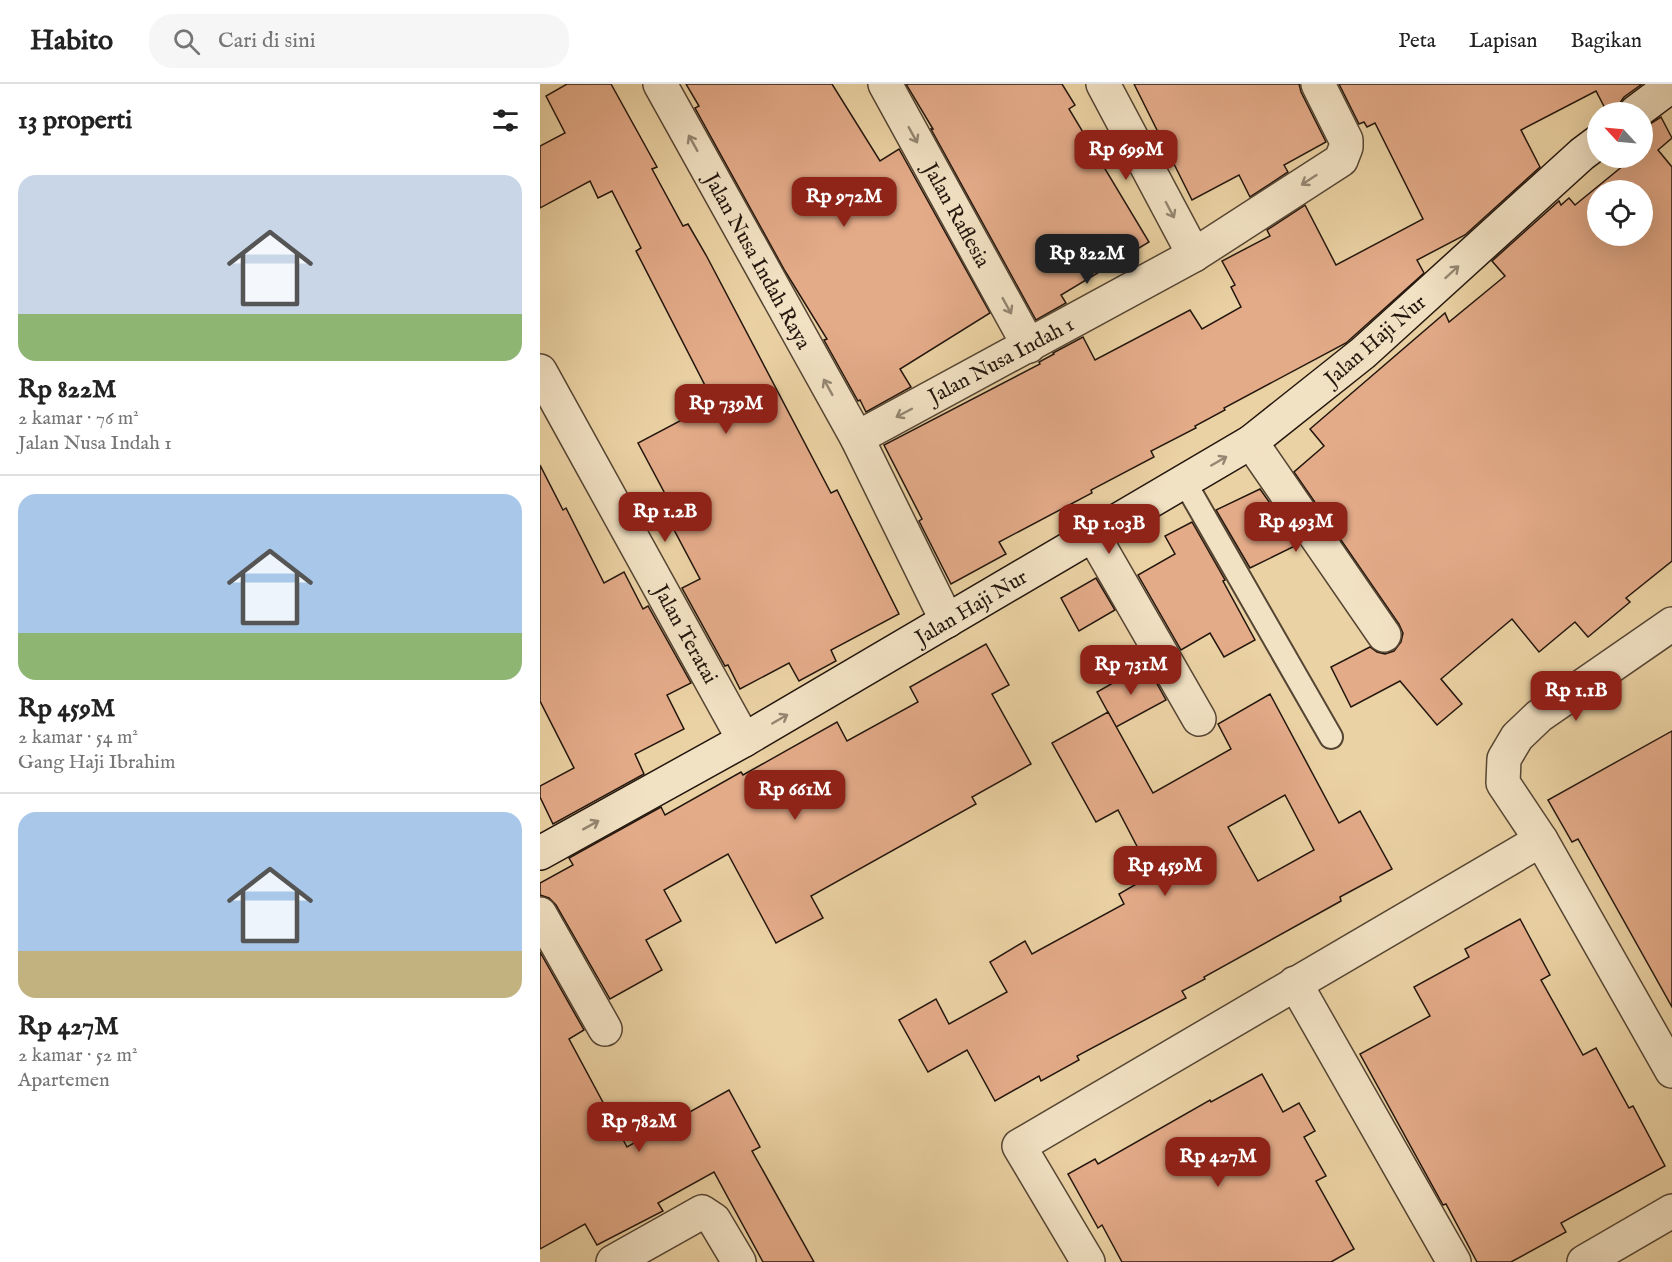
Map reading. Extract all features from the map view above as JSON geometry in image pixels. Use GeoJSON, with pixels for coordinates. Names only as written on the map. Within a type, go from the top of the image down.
{"type":"FeatureCollection","features":[{"type":"Feature","properties":{"kind":"street","name":"Jalan Nusa Indah Raya"},"geometry":{"type":"LineString","coordinates":[[660,84],[857,438]]}},
{"type":"Feature","properties":{"kind":"street","name":"Jalan Raflesia"},"geometry":{"type":"LineString","coordinates":[[885,84],[1029,346]]}},
{"type":"Feature","properties":{"kind":"street"},"geometry":{"type":"LineString","coordinates":[[1103,84],[1194,255]]}},
{"type":"Feature","properties":{"kind":"street","name":"Jalan Nusa Indah 1"},"geometry":{"type":"LineString","coordinates":[[857,438],[1194,255],[1341,160],[1346,140],[1318,84]]}},
{"type":"Feature","properties":{"kind":"street"},"geometry":{"type":"LineString","coordinates":[[1649,102],[1672,85]]}},
{"type":"Feature","properties":{"kind":"street","name":"Jalan Haji Nur"},"geometry":{"type":"LineString","coordinates":[[540,853],[744,740],[1251,442],[1363,353],[1587,151]]}},
{"type":"Feature","properties":{"kind":"street","name":"Jalan Teratai"},"geometry":{"type":"LineString","coordinates":[[540,372],[744,740]]}},
{"type":"Feature","properties":{"kind":"street"},"geometry":{"type":"LineString","coordinates":[[857,438],[947,621]]}},
{"type":"Feature","properties":{"kind":"street"},"geometry":{"type":"LineString","coordinates":[[1251,442],[1384,635]]}},
{"type":"Feature","properties":{"kind":"street"},"geometry":{"type":"LineString","coordinates":[[1093,535],[1199,719]]}},
{"type":"Feature","properties":{"kind":"street"},"geometry":{"type":"LineString","coordinates":[[1672,624],[1539,717],[1516,737],[1504,759],[1503,783],[1541,840],[1672,1071]]}},
{"type":"Feature","properties":{"kind":"street"},"geometry":{"type":"LineString","coordinates":[[1088,1262],[1019,1146],[1541,840]]}},
{"type":"Feature","properties":{"kind":"street"},"geometry":{"type":"LineString","coordinates":[[540,914],[605,1029]]}},
{"type":"Feature","properties":{"kind":"street"},"geometry":{"type":"LineString","coordinates":[[1296,983],[1454,1262]]}},
{"type":"Feature","properties":{"kind":"street"},"geometry":{"type":"LineString","coordinates":[[1584,1262],[1624,1252],[1672,1211]]}},
{"type":"Feature","properties":{"kind":"street"},"geometry":{"type":"LineString","coordinates":[[614,1262],[702,1212],[714,1220],[739,1262]]}},
{"type":"Feature","properties":{"kind":"lane"},"geometry":{"type":"LineString","coordinates":[[1184,481],[1331,737]]}},
{"type":"Feature","properties":{"kind":"building"},"geometry":{"type":"Polygon","coordinates":[[[567,84],[611,84],[657,167],[652,169],[683,226],[688,224],[706,255],[831,493],[837,490],[899,614],[831,650],[836,661],[799,681],[789,663],[740,689],[682,588],[700,579],[663,509],[671,505],[638,443],[714,403],[636,251],[641,248],[612,191],[598,198],[590,181],[540,208],[540,146],[565,133],[546,96],[567,84]]]}},
{"type":"Feature","properties":{"kind":"building"},"geometry":{"type":"Polygon","coordinates":[[[686,84],[832,84],[880,161],[899,149],[990,313],[900,369],[911,387],[866,412],[695,108],[699,106],[686,84]]]}},
{"type":"Feature","properties":{"kind":"building"},"geometry":{"type":"Polygon","coordinates":[[[906,84],[1062,84],[1075,105],[1069,109],[1149,242],[1061,295],[1066,303],[1036,320],[931,129],[933,129],[906,84]]]}},
{"type":"Feature","properties":{"kind":"building"},"geometry":{"type":"Polygon","coordinates":[[[1134,84],[1299,84],[1326,142],[1284,165],[1288,172],[1250,197],[1239,175],[1192,200],[1134,84]]]}},
{"type":"Feature","properties":{"kind":"building"},"geometry":{"type":"Polygon","coordinates":[[[1339,84],[1642,84],[1620,102],[1602,102],[1596,91],[1521,130],[1540,167],[1465,235],[1417,260],[1424,273],[1346,343],[1224,408],[1225,410],[1195,426],[1196,428],[1151,451],[1154,457],[999,542],[1006,554],[951,584],[919,521],[922,519],[884,445],[1040,364],[1039,362],[1053,353],[1083,337],[1095,360],[1190,310],[1202,329],[1241,307],[1231,287],[1235,285],[1222,261],[1270,236],[1267,230],[1305,205],[1336,265],[1423,219],[1375,123],[1367,127],[1364,122],[1359,124],[1339,84]]]}},
{"type":"Feature","properties":{"kind":"building"},"geometry":{"type":"Polygon","coordinates":[[[1661,117],[1672,138],[1658,150],[1672,167],[1672,561],[1626,598],[1630,602],[1588,637],[1575,622],[1539,652],[1512,619],[1441,679],[1462,704],[1437,725],[1400,681],[1351,707],[1331,667],[1370,647],[1385,654],[1394,651],[1401,642],[1403,633],[1294,472],[1324,446],[1310,429],[1445,313],[1449,322],[1505,276],[1492,261],[1559,201],[1561,205],[1569,198],[1575,205],[1587,195],[1587,246],[1653,246],[1653,180],[1606,180],[1620,168],[1653,168],[1653,122],[1661,117]]]}},
{"type":"Feature","properties":{"kind":"building"},"geometry":{"type":"Polygon","coordinates":[[[540,465],[563,510],[566,508],[604,583],[624,572],[643,609],[648,606],[691,683],[667,695],[684,729],[635,754],[644,774],[553,824],[540,797],[540,786],[574,768],[540,701],[540,465]]]}},
{"type":"Feature","properties":{"kind":"building"},"geometry":{"type":"Polygon","coordinates":[[[1260,489],[1299,544],[1250,568],[1216,510],[1260,489]]]}},
{"type":"Feature","properties":{"kind":"building"},"geometry":{"type":"Polygon","coordinates":[[[1192,522],[1255,640],[1224,657],[1210,633],[1181,650],[1138,575],[1175,554],[1165,536],[1192,522]]]}},
{"type":"Feature","properties":{"kind":"building"},"geometry":{"type":"Polygon","coordinates":[[[1096,578],[1115,610],[1079,631],[1061,598],[1096,578]]]}},
{"type":"Feature","properties":{"kind":"building"},"geometry":{"type":"Polygon","coordinates":[[[986,644],[1009,685],[992,694],[1031,764],[972,797],[976,804],[811,896],[823,918],[776,943],[728,854],[664,890],[681,921],[646,940],[662,970],[610,999],[556,905],[549,898],[540,895],[540,883],[573,865],[569,858],[661,807],[665,815],[741,772],[743,775],[837,722],[847,741],[918,702],[910,687],[986,644]]]}},
{"type":"Feature","properties":{"kind":"building"},"geometry":{"type":"Polygon","coordinates":[[[1146,664],[1166,700],[1116,727],[1097,692],[1146,664]]]}},
{"type":"Feature","properties":{"kind":"building"},"geometry":{"type":"Polygon","coordinates":[[[1270,694],[1339,823],[1360,811],[1392,869],[1340,897],[1341,901],[1204,977],[1205,979],[1182,991],[1186,998],[1077,1056],[1079,1060],[1041,1081],[1039,1076],[995,1101],[967,1050],[928,1072],[899,1020],[936,999],[949,1024],[1007,992],[990,962],[1025,941],[1032,954],[1124,904],[1119,894],[1152,875],[1118,810],[1096,822],[1052,743],[1108,712],[1153,793],[1231,749],[1218,724],[1270,694]],[[1285,795],[1228,827],[1258,881],[1314,850],[1285,795]]]}},
{"type":"Feature","properties":{"kind":"building"},"geometry":{"type":"Polygon","coordinates":[[[1672,731],[1672,1007],[1578,839],[1572,842],[1548,800],[1672,731]]]}},
{"type":"Feature","properties":{"kind":"building"},"geometry":{"type":"Polygon","coordinates":[[[1520,919],[1550,975],[1541,980],[1583,1055],[1596,1048],[1629,1108],[1633,1106],[1665,1166],[1561,1223],[1566,1232],[1511,1262],[1477,1262],[1360,1054],[1430,1016],[1414,987],[1469,957],[1465,949],[1520,919]]]}},
{"type":"Feature","properties":{"kind":"building"},"geometry":{"type":"Polygon","coordinates":[[[540,952],[584,1030],[569,1039],[627,1147],[729,1090],[760,1147],[752,1151],[814,1262],[763,1262],[714,1172],[658,1203],[663,1211],[597,1245],[585,1224],[540,1249],[540,952]]]}},
{"type":"Feature","properties":{"kind":"building"},"geometry":{"type":"Polygon","coordinates":[[[1262,1074],[1283,1112],[1299,1103],[1315,1131],[1304,1137],[1326,1176],[1316,1181],[1354,1249],[1331,1262],[1122,1262],[1102,1225],[1098,1228],[1068,1174],[1095,1159],[1098,1164],[1210,1100],[1211,1102],[1262,1074]]]}}]}
